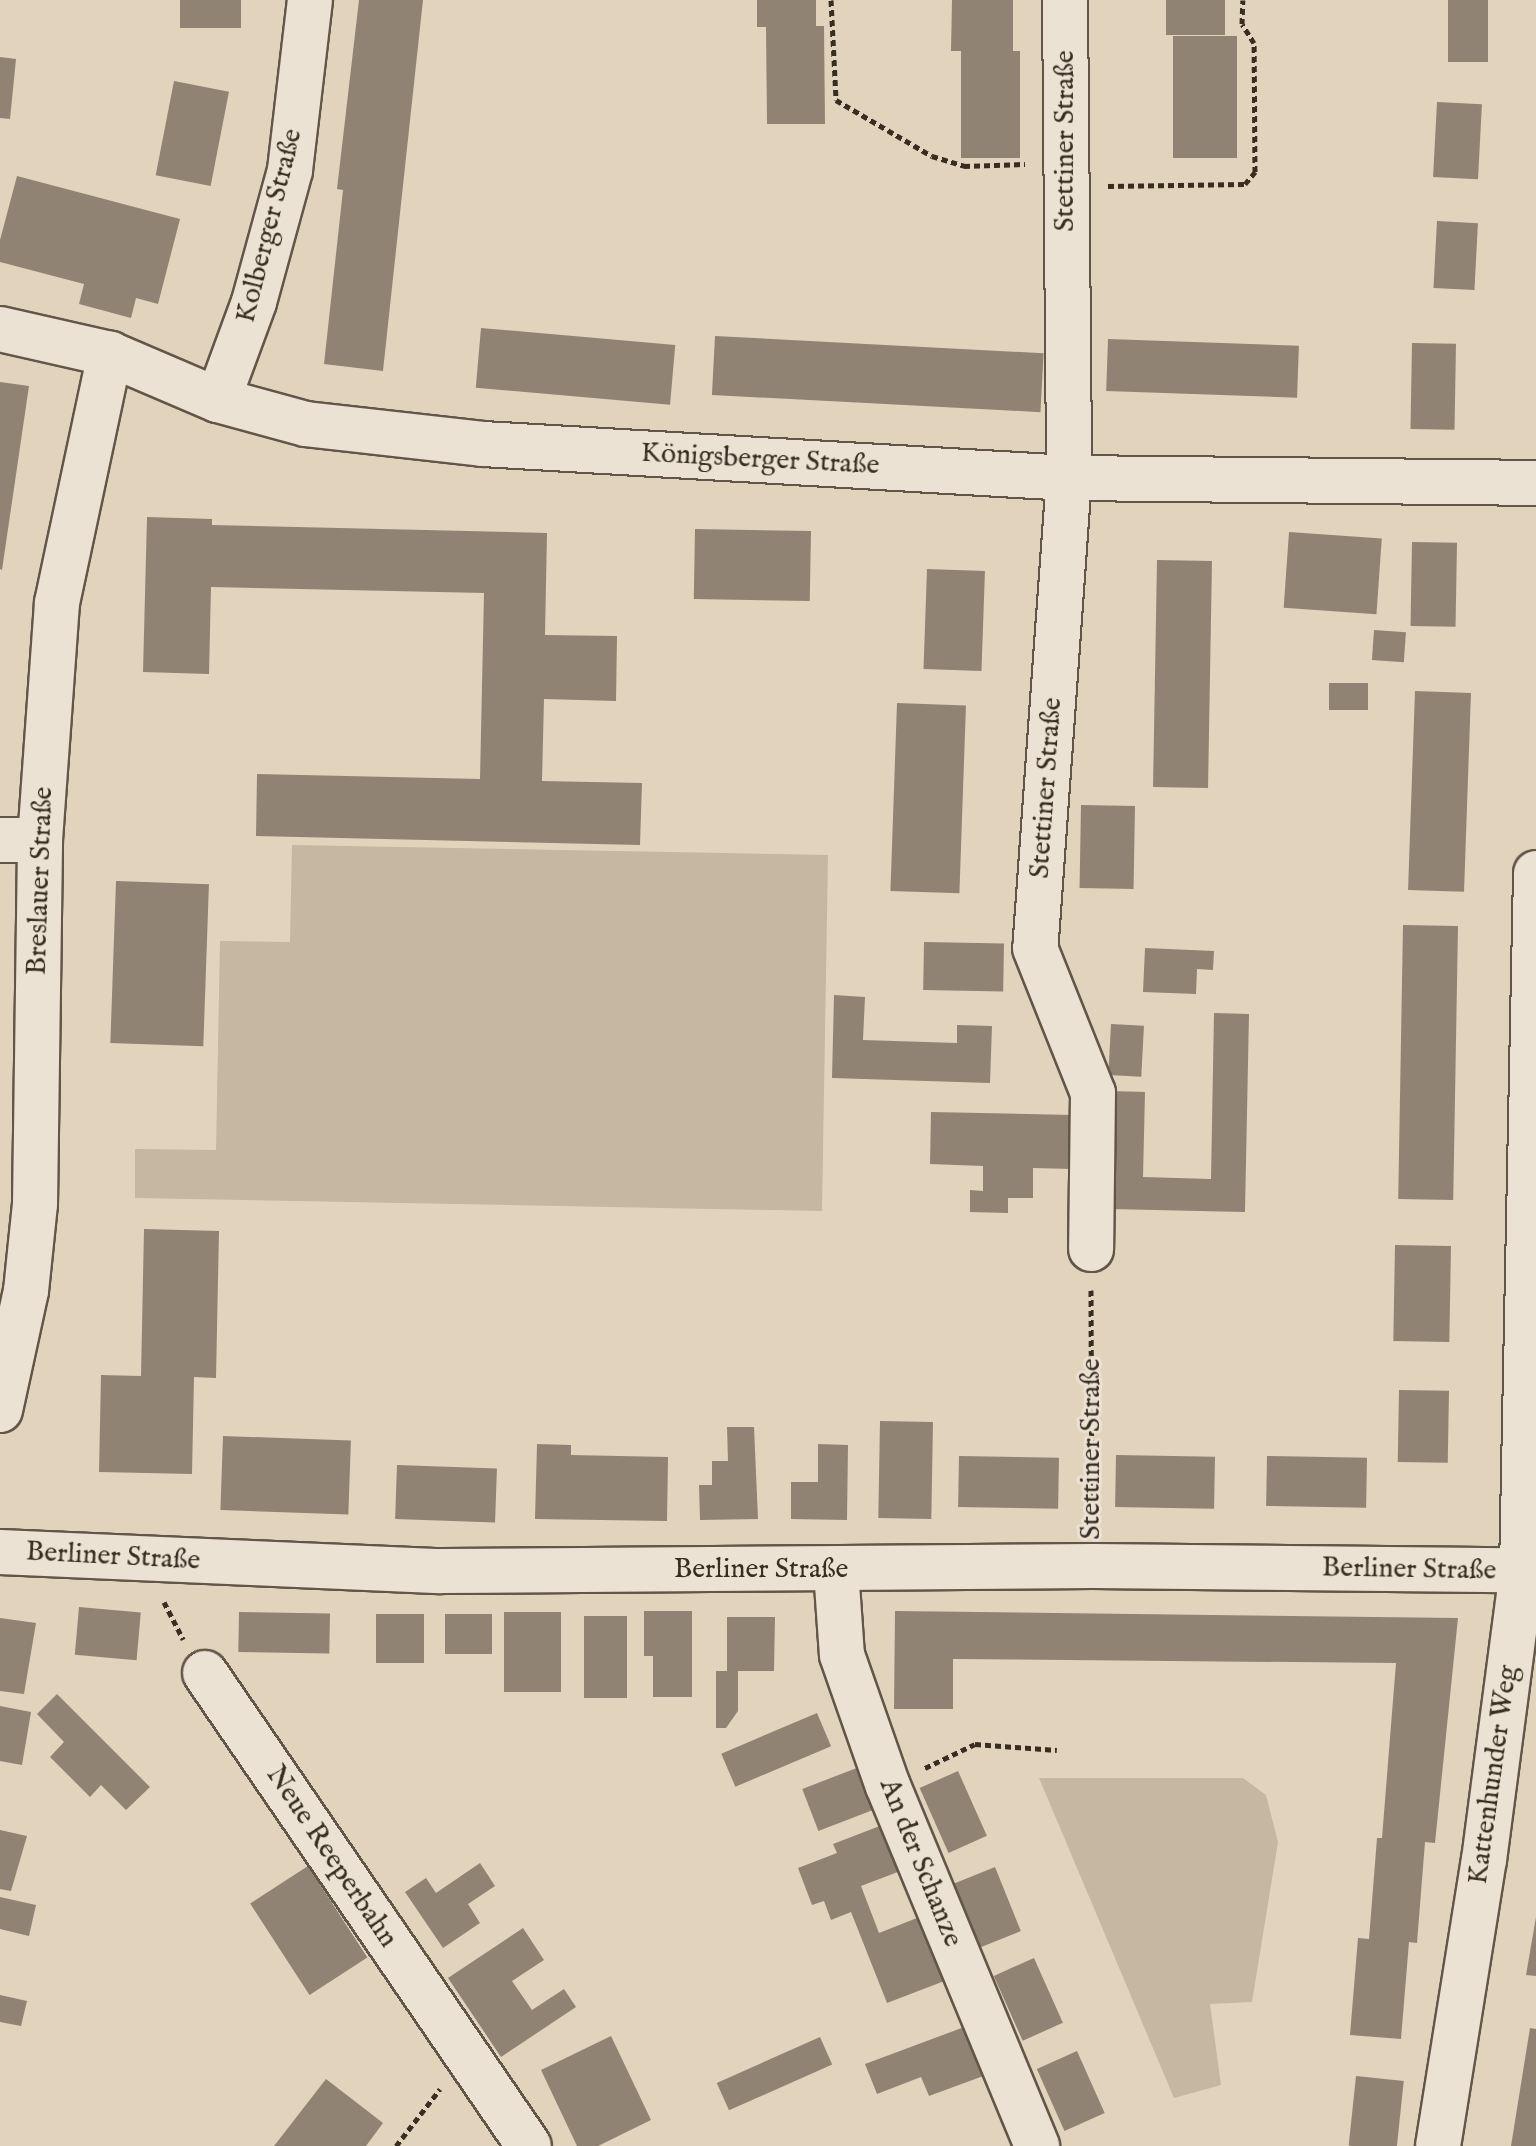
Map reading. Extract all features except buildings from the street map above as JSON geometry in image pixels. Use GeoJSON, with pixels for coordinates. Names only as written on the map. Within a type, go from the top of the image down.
{"type":"FeatureCollection","features":[{"type":"Feature","properties":{"kind":"street","name":"Kolberger Straße"},"geometry":{"type":"LineString","coordinates":[[218,400],[254,302],[290,170],[310,0]]}},
{"type":"Feature","properties":{"kind":"street","name":"Stettiner Straße"},"geometry":{"type":"LineString","coordinates":[[1065,0],[1069,478],[1035,948],[1093,1093],[1091,1249]]}},
{"type":"Feature","properties":{"kind":"street","name":"Königsberger Straße"},"geometry":{"type":"LineString","coordinates":[[0,329],[110,354],[218,400],[306,424],[483,444],[1069,478],[1536,483]]}},
{"type":"Feature","properties":{"kind":"street","name":"Breslauer Straße"},"geometry":{"type":"LineString","coordinates":[[0,1410],[26,1291],[35,1204],[20,840],[57,603],[110,354]]}},
{"type":"Feature","properties":{"kind":"street","name":"Kattenhunder Weg"},"geometry":{"type":"LineString","coordinates":[[1438,2146],[1529,1571],[1536,873]]}},
{"type":"Feature","properties":{"kind":"street","name":"Berliner Straße"},"geometry":{"type":"LineString","coordinates":[[0,1552],[441,1571],[1093,1566],[1529,1571]]}},
{"type":"Feature","properties":{"kind":"street","name":"An der Schanze"},"geometry":{"type":"LineString","coordinates":[[836,1570],[842,1655],[888,1786],[1037,2146]]}},
{"type":"Feature","properties":{"kind":"street","name":"Neue Reeperbahn"},"geometry":{"type":"LineString","coordinates":[[205,1673],[529,2146]]}},
{"type":"Feature","properties":{"kind":"path"},"geometry":{"type":"LineString","coordinates":[[831,0],[836,100],[932,156],[964,166],[1066,175],[1245,184],[1255,172],[1254,43],[1242,24],[1243,0]]}},
{"type":"Feature","properties":{"kind":"path","name":"Stettiner Straße"},"geometry":{"type":"LineString","coordinates":[[1091,1249],[1093,1566]]}},
{"type":"Feature","properties":{"kind":"path"},"geometry":{"type":"LineString","coordinates":[[154,1559],[168,1616],[205,1673]]}},
{"type":"Feature","properties":{"kind":"path"},"geometry":{"type":"LineString","coordinates":[[888,1786],[975,1744],[1057,1750]]}},
{"type":"Feature","properties":{"kind":"path"},"geometry":{"type":"LineString","coordinates":[[396,2146],[438,2090],[475,2066]]}},
{"type":"Feature","properties":{"kind":"shaded area"},"geometry":{"type":"Polygon","coordinates":[[[292,845],[828,855],[822,1211],[135,1198],[135,1149],[216,1150],[220,941],[290,942],[292,845]]]}},
{"type":"Feature","properties":{"kind":"shaded area"},"geometry":{"type":"Polygon","coordinates":[[[1039,1778],[1243,1778],[1266,1795],[1278,1842],[1252,2002],[1210,2004],[1221,2085],[1174,2098],[1039,1778]]]}}]}
